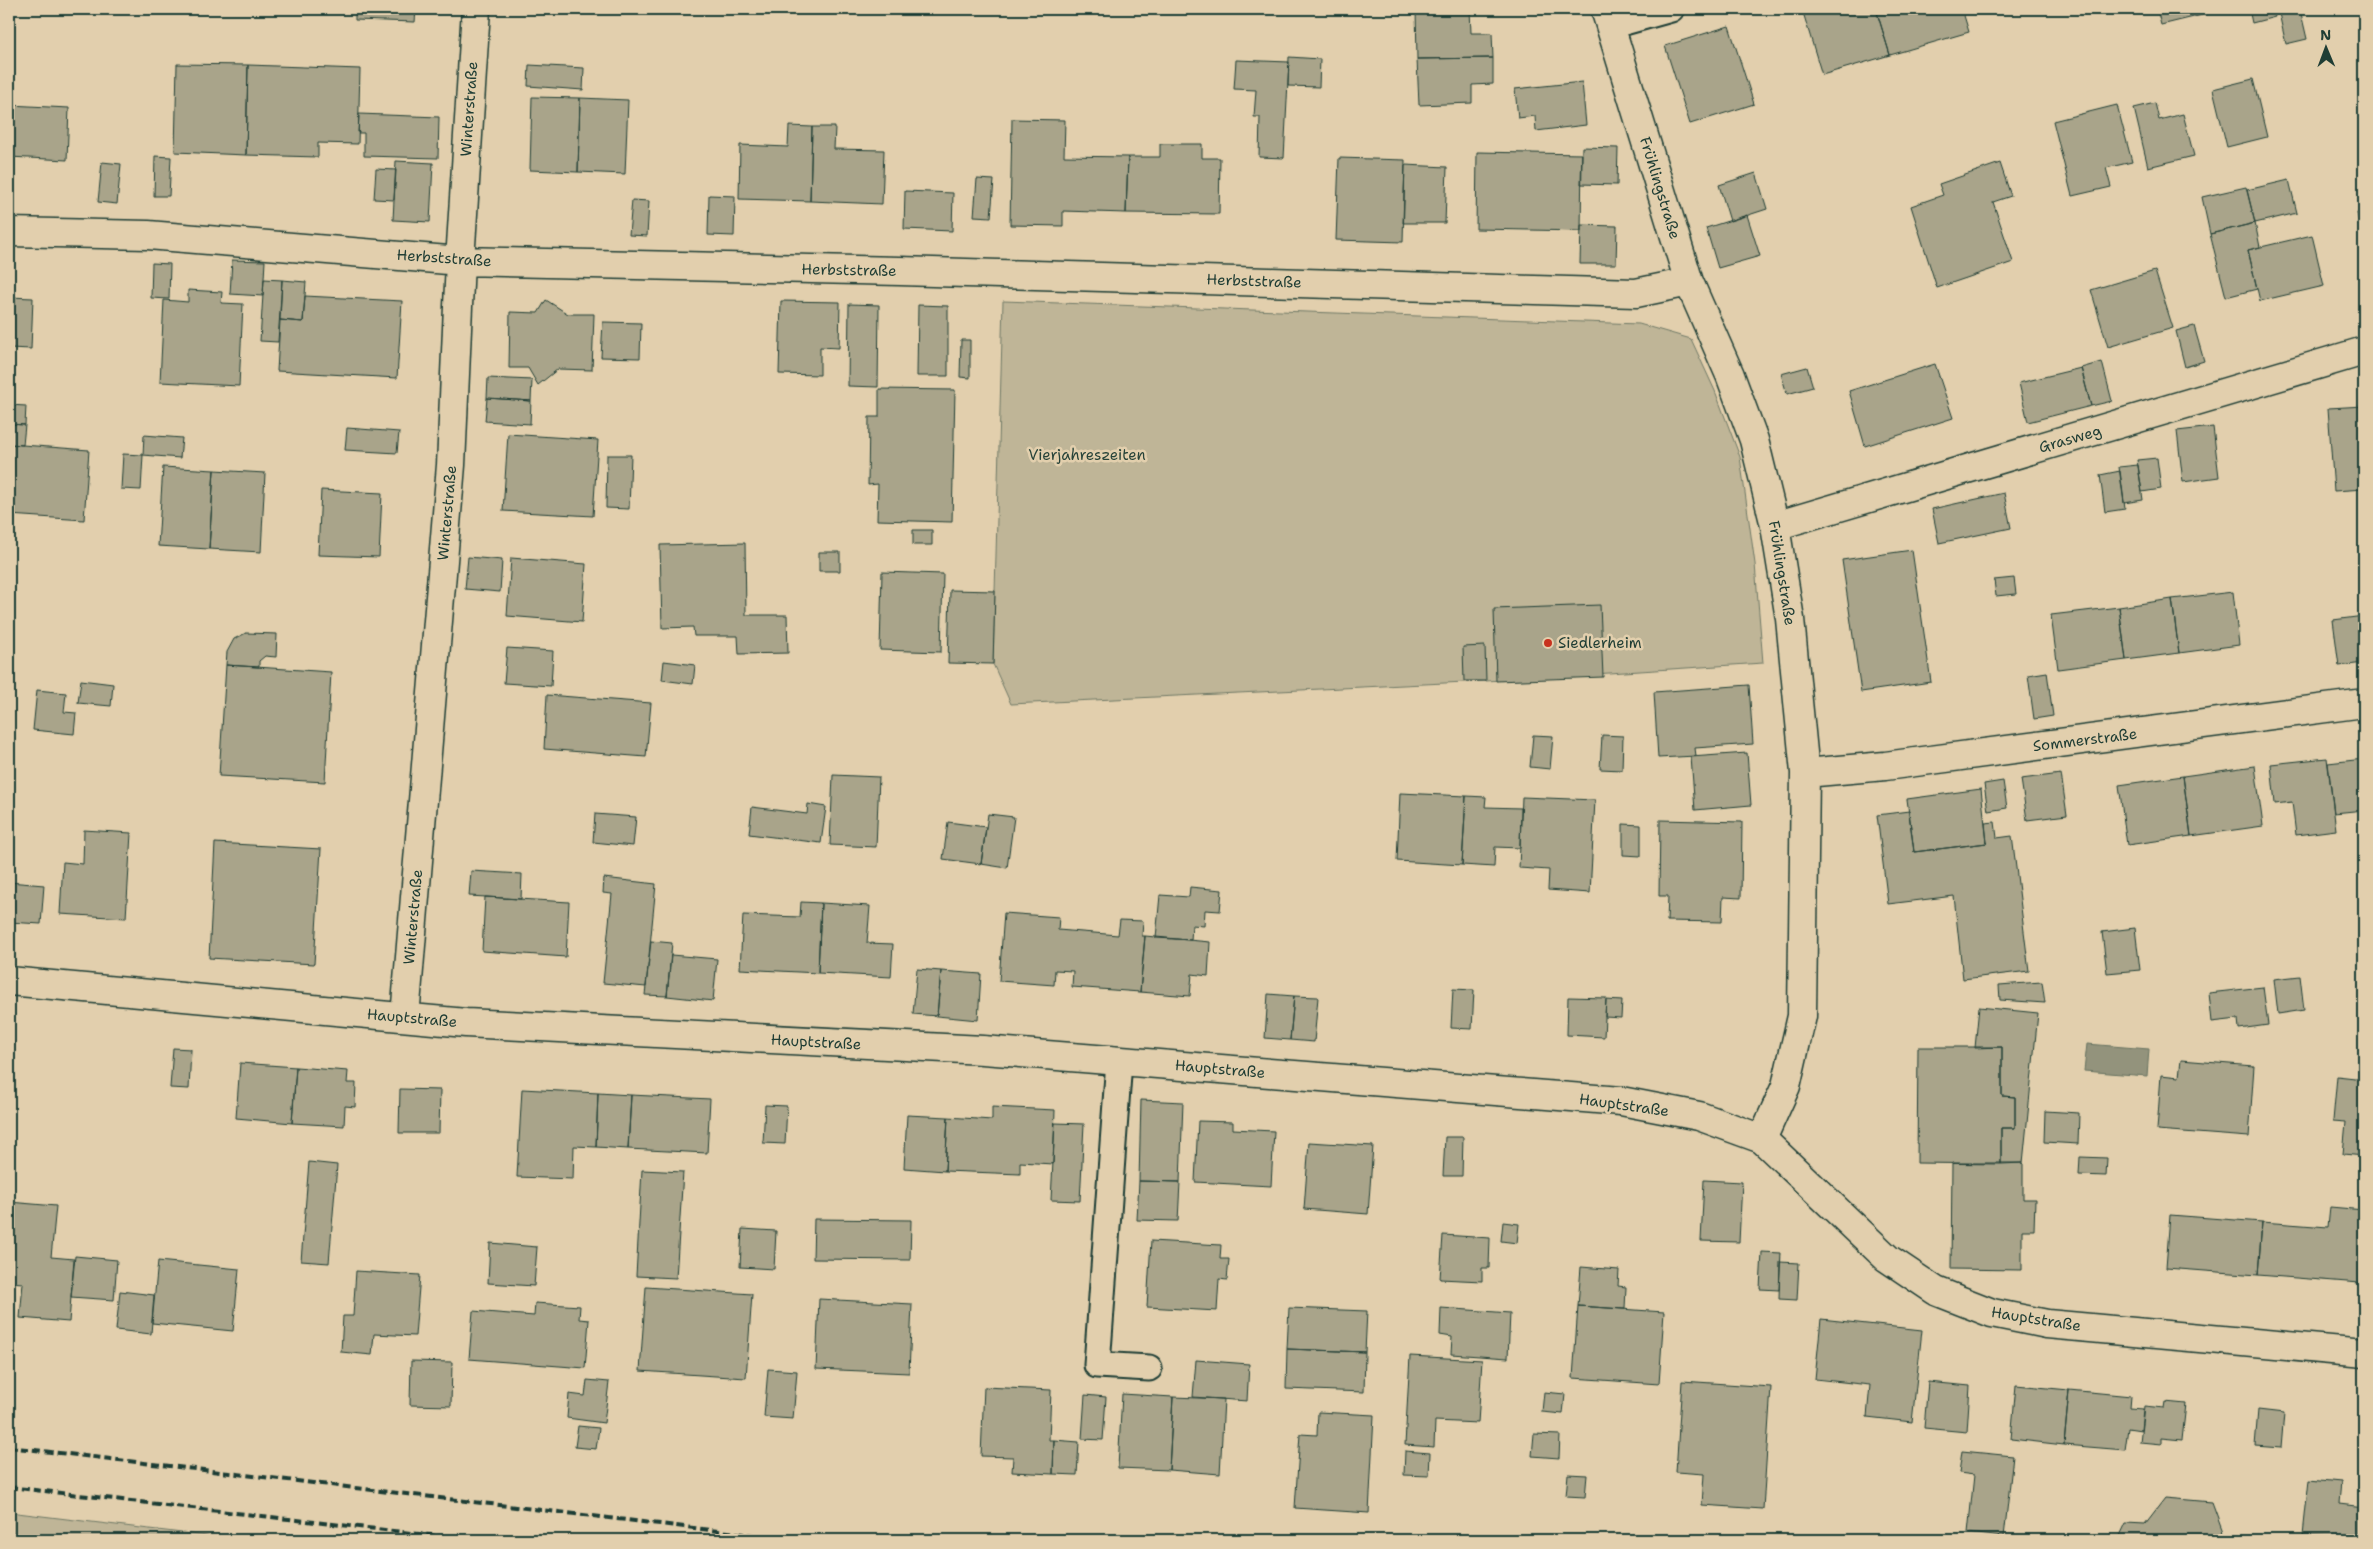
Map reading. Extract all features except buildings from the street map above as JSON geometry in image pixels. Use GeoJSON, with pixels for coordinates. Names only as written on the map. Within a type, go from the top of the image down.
{"type":"FeatureCollection","features":[{"type":"Feature","properties":{"kind":"street","name":"Winterstraße"},"geometry":{"type":"LineString","coordinates":[[405,1017],[451,465],[460,261],[476,9]]}},
{"type":"Feature","properties":{"kind":"street","name":"Frühlingstraße"},"geometry":{"type":"LineString","coordinates":[[1607,18],[1689,282],[1730,375],[1754,440],[1775,526],[1790,620],[1805,773],[1802,1016],[1786,1086],[1762,1139]]}},
{"type":"Feature","properties":{"kind":"street","name":"Herbststraße"},"geometry":{"type":"LineString","coordinates":[[9,232],[148,235],[460,261],[930,272],[1636,293],[1689,282]]}},
{"type":"Feature","properties":{"kind":"street","name":"Grasweg"},"geometry":{"type":"LineString","coordinates":[[1775,526],[2364,351]]}},
{"type":"Feature","properties":{"kind":"street","name":"Sommerstraße"},"geometry":{"type":"LineString","coordinates":[[1805,773],[1885,766],[2364,703]]}},
{"type":"Feature","properties":{"kind":"street","name":"Hauptstraße"},"geometry":{"type":"LineString","coordinates":[[9,981],[522,1026],[983,1050],[1621,1101],[1699,1116],[1762,1139],[1887,1258],[1936,1291],[1992,1314],[2047,1324],[2364,1353]]}},
{"type":"Feature","properties":{"kind":"lane","name":"Frühlingstraße"},"geometry":{"type":"LineString","coordinates":[[1607,18],[1671,9]]}},
{"type":"Feature","properties":{"kind":"lane"},"geometry":{"type":"LineString","coordinates":[[1119,1061],[1097,1365],[1149,1368]]}},
{"type":"Feature","properties":{"kind":"green space","name":"Vierjahreszeiten"},"geometry":{"type":"Polygon","coordinates":[[[1003,301],[1639,324],[1691,339],[1715,391],[1740,457],[1755,564],[1763,663],[1486,681],[1011,704],[993,664],[1003,301]]]}},
{"type":"Feature","properties":{"kind":"green space"},"geometry":{"type":"Polygon","coordinates":[[[9,1512],[240,1540],[9,1540],[9,1512]]]}},
{"type":"Feature","properties":{"kind":"shaded area"},"geometry":{"type":"Polygon","coordinates":[[[2087,1044],[2149,1049],[2147,1076],[2084,1071],[2087,1044]]]}},
{"type":"Feature","properties":{"kind":"railway"},"geometry":{"type":"LineString","coordinates":[[9,1447],[795,1540]]}},
{"type":"Feature","properties":{"kind":"railway"},"geometry":{"type":"LineString","coordinates":[[9,1487],[472,1540]]}},
{"type":"Feature","properties":{"kind":"place","name":"Siedlerheim"},"geometry":{"type":"Point","coordinates":[1548,643]}}]}
